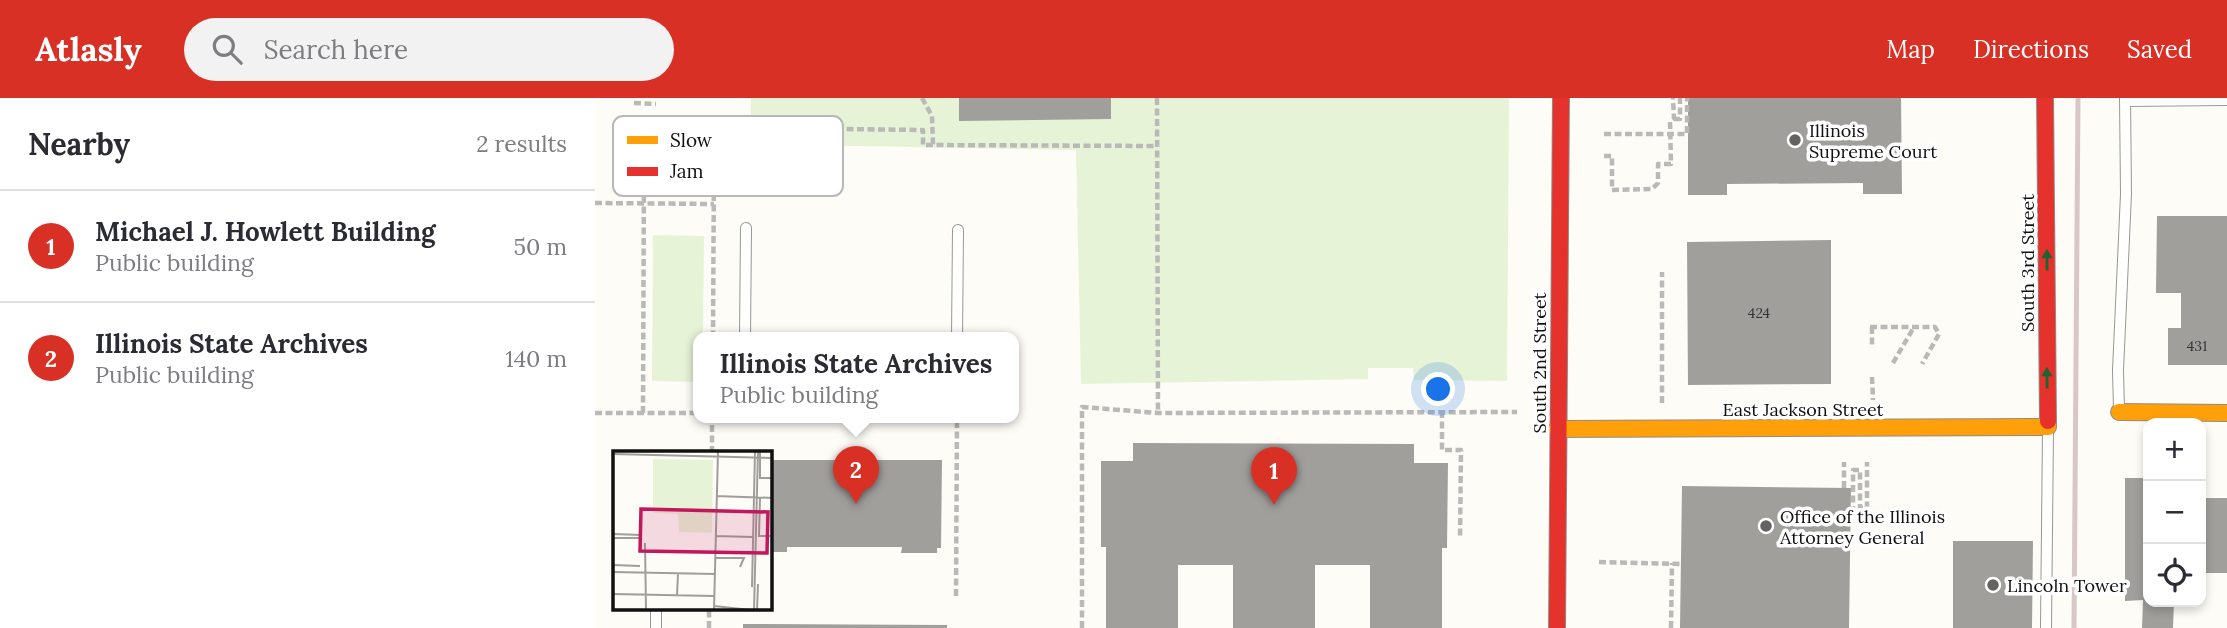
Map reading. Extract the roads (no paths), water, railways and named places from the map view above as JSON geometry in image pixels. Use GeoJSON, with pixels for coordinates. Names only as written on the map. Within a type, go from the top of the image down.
{"type":"FeatureCollection","features":[{"type":"Feature","properties":{"kind":"street","name":"South 2nd Street"},"geometry":{"type":"LineString","coordinates":[[1557,628],[1561,98]]}},
{"type":"Feature","properties":{"kind":"street","name":"South 3rd Street"},"geometry":{"type":"LineString","coordinates":[[2045,98],[2048,427]]}},
{"type":"Feature","properties":{"kind":"street"},"geometry":{"type":"LineString","coordinates":[[2119,412],[2227,413]]}},
{"type":"Feature","properties":{"kind":"street","name":"East Jackson Street"},"geometry":{"type":"LineString","coordinates":[[1557,429],[2048,427]]}},
{"type":"Feature","properties":{"kind":"lane"},"geometry":{"type":"LineString","coordinates":[[2119,412],[2118,370],[2126,194],[2125,99],[2227,100]]}},
{"type":"Feature","properties":{"kind":"lane"},"geometry":{"type":"LineString","coordinates":[[745,332],[746,228]]}},
{"type":"Feature","properties":{"kind":"lane"},"geometry":{"type":"LineString","coordinates":[[957,332],[958,230]]}},
{"type":"Feature","properties":{"kind":"lane"},"geometry":{"type":"LineString","coordinates":[[2046,628],[2048,427]]}},
{"type":"Feature","properties":{"kind":"lane"},"geometry":{"type":"LineString","coordinates":[[656,610],[656,628]]}},
{"type":"Feature","properties":{"kind":"railway"},"geometry":{"type":"LineString","coordinates":[[2074,628],[2078,98]]}},
{"type":"Feature","properties":{"kind":"place","name":"Illinois Supreme Court"},"geometry":{"type":"Point","coordinates":[1795,140]}},
{"type":"Feature","properties":{"kind":"place","name":"Illinois State Archives"},"geometry":{"type":"Point","coordinates":[856,504]}},
{"type":"Feature","properties":{"kind":"place","name":"Michael J. Howlett Building"},"geometry":{"type":"Point","coordinates":[1274,505]}},
{"type":"Feature","properties":{"kind":"place","name":"Office of the Illinois Attorney General"},"geometry":{"type":"Point","coordinates":[1766,526]}},
{"type":"Feature","properties":{"kind":"place","name":"Lincoln Tower"},"geometry":{"type":"Point","coordinates":[1993,585]}}]}
